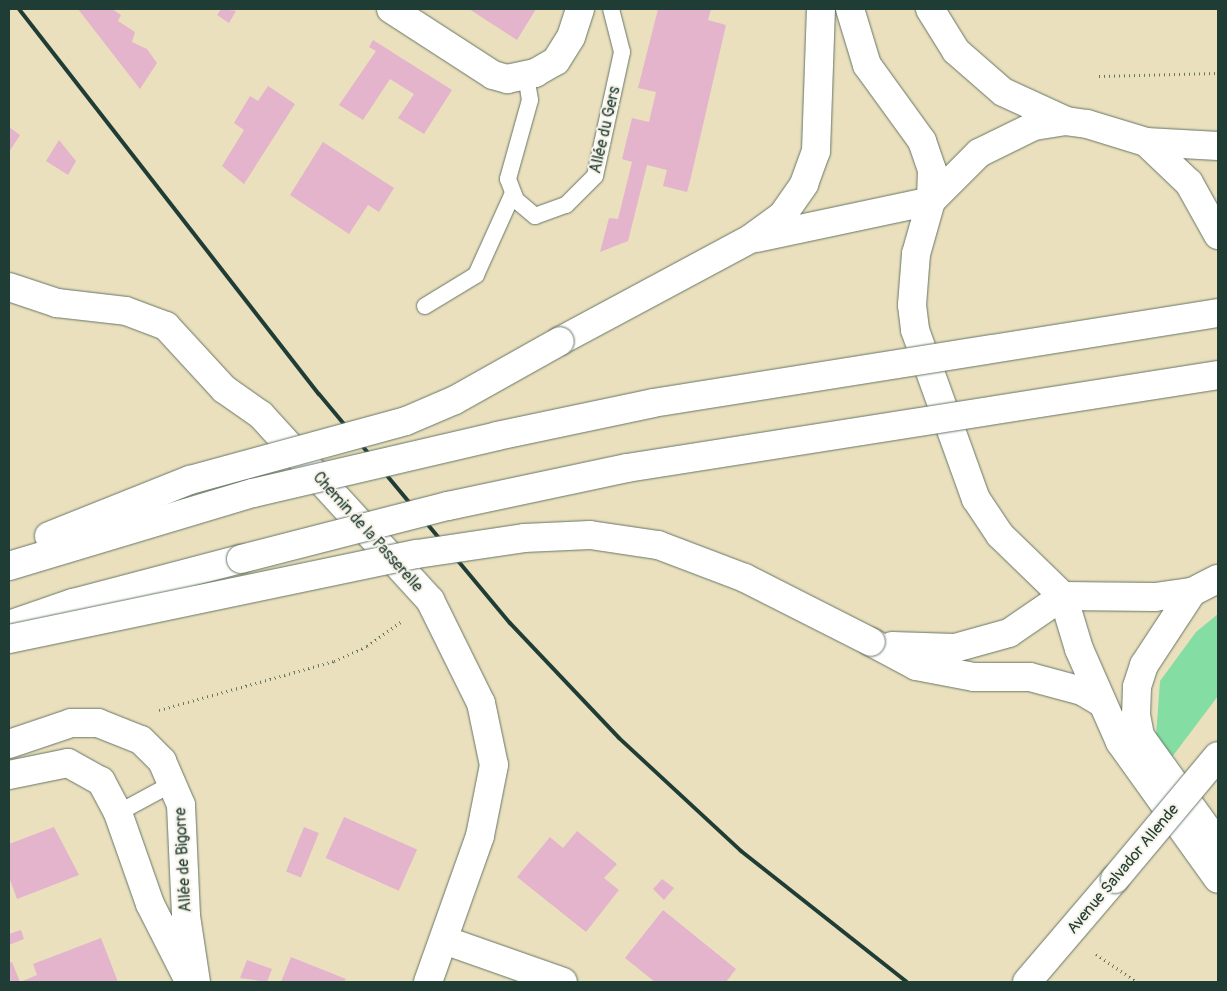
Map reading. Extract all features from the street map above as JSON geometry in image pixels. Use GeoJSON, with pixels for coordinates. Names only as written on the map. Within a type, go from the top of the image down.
{"type":"FeatureCollection","features":[{"type":"Feature","properties":{"kind":"main road"},"geometry":{"type":"LineString","coordinates":[[391,9],[494,75],[507,79],[526,75],[556,61],[571,37],[580,9]]}},
{"type":"Feature","properties":{"kind":"main road"},"geometry":{"type":"LineString","coordinates":[[9,552],[190,480],[406,421],[456,400],[750,240],[782,216],[813,164],[819,130],[822,9]]}},
{"type":"Feature","properties":{"kind":"main road"},"geometry":{"type":"LineString","coordinates":[[850,9],[867,65],[922,141],[932,170],[931,201],[916,254],[915,330],[976,499],[1000,535],[1063,596],[1102,703],[1120,742],[1218,879]]}},
{"type":"Feature","properties":{"kind":"main road"},"geometry":{"type":"LineString","coordinates":[[930,9],[956,51],[1003,92],[1066,121],[1146,142],[1218,146]]}},
{"type":"Feature","properties":{"kind":"main road"},"geometry":{"type":"LineString","coordinates":[[750,240],[931,201],[979,153],[1034,126],[1066,121]]}},
{"type":"Feature","properties":{"kind":"main road"},"geometry":{"type":"LineString","coordinates":[[1146,142],[1189,183],[1218,236]]}},
{"type":"Feature","properties":{"kind":"main road","name":"Chemin de la Passerelle"},"geometry":{"type":"LineString","coordinates":[[9,287],[57,303],[126,311],[166,326],[224,390],[261,415],[430,600],[481,703],[494,765],[480,836],[428,982]]}},
{"type":"Feature","properties":{"kind":"main road"},"geometry":{"type":"LineString","coordinates":[[9,566],[253,493],[536,428],[653,404],[1218,313]]}},
{"type":"Feature","properties":{"kind":"main road"},"geometry":{"type":"LineString","coordinates":[[9,626],[73,603],[241,558],[448,506],[627,468],[1218,375]]}},
{"type":"Feature","properties":{"kind":"main road"},"geometry":{"type":"LineString","coordinates":[[9,639],[417,554],[524,538],[590,535],[658,545],[744,578],[916,666],[974,677],[1030,677],[1082,691],[1102,703]]}},
{"type":"Feature","properties":{"kind":"main road"},"geometry":{"type":"LineString","coordinates":[[871,642],[917,650],[955,648],[1009,633],[1063,596],[1155,597],[1192,592],[1218,579]]}},
{"type":"Feature","properties":{"kind":"main road"},"geometry":{"type":"LineString","coordinates":[[1192,592],[1144,664],[1137,687],[1136,715],[1140,736],[1218,844]]}},
{"type":"Feature","properties":{"kind":"main road","name":"Allée de Bigorre"},"geometry":{"type":"LineString","coordinates":[[9,744],[71,723],[116,727],[151,749],[175,782],[181,805],[186,916],[196,982]]}},
{"type":"Feature","properties":{"kind":"main road","name":"Avenue Salvador Allende"},"geometry":{"type":"LineString","coordinates":[[1027,982],[1218,756]]}},
{"type":"Feature","properties":{"kind":"main road","name":"Allée de Bigorre"},"geometry":{"type":"LineString","coordinates":[[9,775],[46,764],[78,766],[101,781],[118,813],[150,904],[190,982]]}},
{"type":"Feature","properties":{"kind":"main road"},"geometry":{"type":"LineString","coordinates":[[444,940],[563,982]]}},
{"type":"Feature","properties":{"kind":"lane","name":"Allée du Gers"},"geometry":{"type":"LineString","coordinates":[[513,193],[527,212],[544,214],[572,201],[592,182],[620,63],[620,37],[611,9]]}},
{"type":"Feature","properties":{"kind":"lane"},"geometry":{"type":"LineString","coordinates":[[424,306],[476,275],[513,193],[509,170],[528,111],[526,75]]}},
{"type":"Feature","properties":{"kind":"lane"},"geometry":{"type":"LineString","coordinates":[[118,813],[175,782]]}},
{"type":"Feature","properties":{"kind":"path"},"geometry":{"type":"LineString","coordinates":[[1099,76],[1218,74]]}},
{"type":"Feature","properties":{"kind":"path"},"geometry":{"type":"LineString","coordinates":[[116,727],[123,713],[178,708],[334,662],[367,646],[430,600]]}},
{"type":"Feature","properties":{"kind":"path"},"geometry":{"type":"LineString","coordinates":[[1087,948],[1137,982]]}},
{"type":"Feature","properties":{"kind":"green space"},"geometry":{"type":"Polygon","coordinates":[[[1218,614],[1218,696],[1169,761],[1156,736],[1160,681],[1196,632],[1218,614]]]}},
{"type":"Feature","properties":{"kind":"building"},"geometry":{"type":"Polygon","coordinates":[[[78,9],[112,9],[121,15],[118,21],[135,32],[132,42],[147,49],[157,63],[140,89],[78,9]]]}},
{"type":"Feature","properties":{"kind":"building"},"geometry":{"type":"Polygon","coordinates":[[[221,9],[236,11],[229,23],[217,15],[221,9]]]}},
{"type":"Feature","properties":{"kind":"building"},"geometry":{"type":"Polygon","coordinates":[[[469,9],[536,9],[517,40],[469,9]]]}},
{"type":"Feature","properties":{"kind":"building"},"geometry":{"type":"Polygon","coordinates":[[[658,9],[711,9],[708,20],[726,25],[691,177],[687,192],[663,186],[667,170],[647,165],[628,241],[600,252],[609,218],[618,219],[632,162],[622,159],[632,118],[649,122],[656,92],[638,88],[658,9]]]}},
{"type":"Feature","properties":{"kind":"building"},"geometry":{"type":"Polygon","coordinates":[[[373,40],[452,90],[424,134],[398,118],[414,94],[390,79],[363,120],[339,105],[376,51],[369,47],[373,40]]]}},
{"type":"Feature","properties":{"kind":"building"},"geometry":{"type":"Polygon","coordinates":[[[268,86],[295,104],[244,184],[222,166],[244,130],[234,123],[250,96],[258,101],[268,86]]]}},
{"type":"Feature","properties":{"kind":"building"},"geometry":{"type":"Polygon","coordinates":[[[9,127],[20,135],[9,152],[9,127]]]}},
{"type":"Feature","properties":{"kind":"building"},"geometry":{"type":"Polygon","coordinates":[[[59,140],[76,161],[68,175],[46,161],[59,140]]]}},
{"type":"Feature","properties":{"kind":"building"},"geometry":{"type":"Polygon","coordinates":[[[323,142],[394,188],[379,212],[368,205],[349,234],[290,195],[323,142]]]}},
{"type":"Feature","properties":{"kind":"building"},"geometry":{"type":"Polygon","coordinates":[[[344,817],[417,850],[399,891],[326,858],[344,817]]]}},
{"type":"Feature","properties":{"kind":"building"},"geometry":{"type":"Polygon","coordinates":[[[54,827],[79,875],[17,899],[9,877],[9,844],[54,827]]]}},
{"type":"Feature","properties":{"kind":"building"},"geometry":{"type":"Polygon","coordinates":[[[304,827],[319,833],[301,877],[286,872],[304,827]]]}},
{"type":"Feature","properties":{"kind":"building"},"geometry":{"type":"Polygon","coordinates":[[[577,831],[617,864],[604,878],[619,890],[586,932],[517,877],[550,837],[563,848],[577,831]]]}},
{"type":"Feature","properties":{"kind":"building"},"geometry":{"type":"Polygon","coordinates":[[[662,879],[674,888],[664,900],[653,889],[662,879]]]}},
{"type":"Feature","properties":{"kind":"building"},"geometry":{"type":"Polygon","coordinates":[[[663,910],[736,969],[726,982],[655,982],[625,958],[663,910]]]}},
{"type":"Feature","properties":{"kind":"building"},"geometry":{"type":"Polygon","coordinates":[[[21,930],[24,939],[9,945],[9,934],[21,930]]]}},
{"type":"Feature","properties":{"kind":"building"},"geometry":{"type":"Polygon","coordinates":[[[101,938],[118,982],[20,982],[37,975],[33,964],[101,938]]]}},
{"type":"Feature","properties":{"kind":"building"},"geometry":{"type":"Polygon","coordinates":[[[291,957],[346,979],[344,982],[281,982],[291,957]]]}},
{"type":"Feature","properties":{"kind":"building"},"geometry":{"type":"Polygon","coordinates":[[[247,960],[272,969],[267,982],[240,978],[247,960]]]}},
{"type":"Feature","properties":{"kind":"building"},"geometry":{"type":"Polygon","coordinates":[[[12,962],[20,982],[9,982],[9,963],[12,962]]]}},
{"type":"Feature","properties":{"kind":"railway"},"geometry":{"type":"LineString","coordinates":[[19,9],[319,394],[510,623],[619,738],[741,851],[907,982]]}}]}
